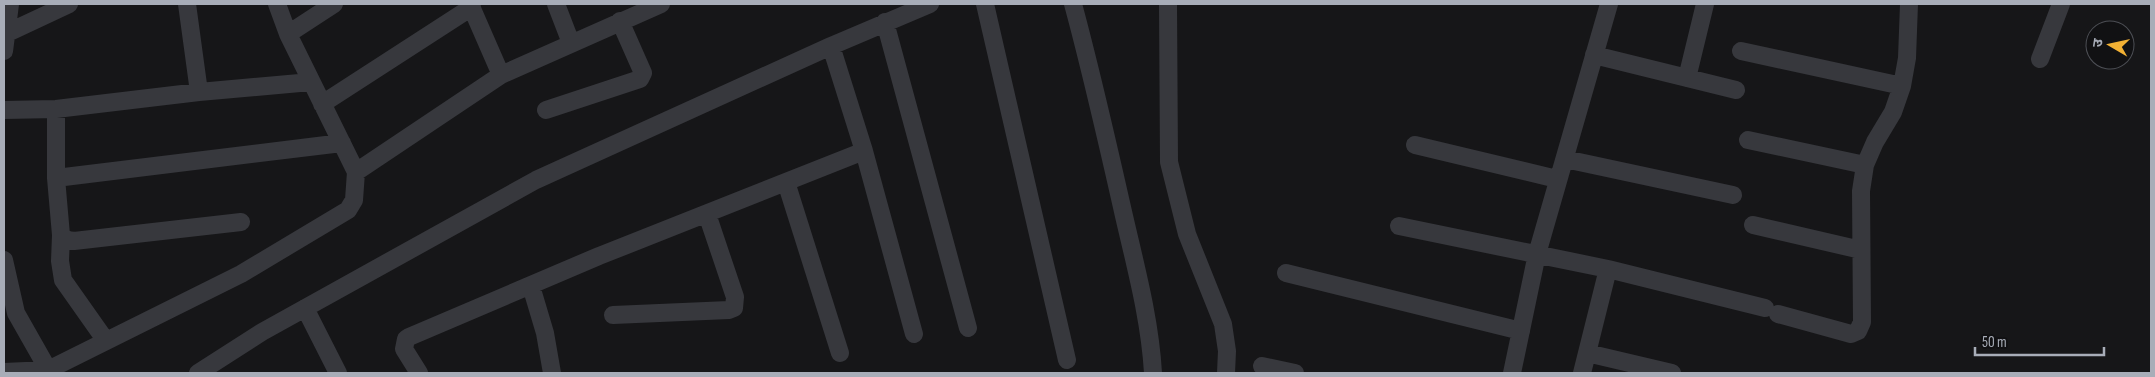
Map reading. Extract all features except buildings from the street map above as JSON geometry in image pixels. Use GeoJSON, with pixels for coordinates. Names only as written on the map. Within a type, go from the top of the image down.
{"type":"FeatureCollection","features":[{"type":"Feature","properties":{"kind":"street"},"geometry":{"type":"LineString","coordinates":[[4,42],[11,4]]}},
{"type":"Feature","properties":{"kind":"street"},"geometry":{"type":"LineString","coordinates":[[4,42],[69,4]]}},
{"type":"Feature","properties":{"kind":"street"},"geometry":{"type":"LineString","coordinates":[[187,4],[199,92]]}},
{"type":"Feature","properties":{"kind":"street"},"geometry":{"type":"LineString","coordinates":[[4,372],[49,372],[106,341],[241,274],[348,210],[354,200],[356,172],[288,34],[276,4]]}},
{"type":"Feature","properties":{"kind":"street"},"geometry":{"type":"LineString","coordinates":[[288,34],[334,4]]}},
{"type":"Feature","properties":{"kind":"street"},"geometry":{"type":"LineString","coordinates":[[556,4],[571,43]]}},
{"type":"Feature","properties":{"kind":"street"},"geometry":{"type":"LineString","coordinates":[[356,172],[501,76],[661,4]]}},
{"type":"Feature","properties":{"kind":"street"},"geometry":{"type":"LineString","coordinates":[[198,373],[262,332],[536,180],[830,46],[930,4]]}},
{"type":"Feature","properties":{"kind":"street"},"geometry":{"type":"LineString","coordinates":[[985,4],[1067,360]]}},
{"type":"Feature","properties":{"kind":"street"},"geometry":{"type":"LineString","coordinates":[[1074,4],[1091,70],[1131,248],[1151,342],[1153,373]]}},
{"type":"Feature","properties":{"kind":"street"},"geometry":{"type":"LineString","coordinates":[[1168,4],[1169,162],[1187,234],[1223,324],[1227,351],[1226,373]]}},
{"type":"Feature","properties":{"kind":"street"},"geometry":{"type":"LineString","coordinates":[[1512,373],[1537,254],[1557,179],[1565,159],[1609,4]]}},
{"type":"Feature","properties":{"kind":"street"},"geometry":{"type":"LineString","coordinates":[[1687,78],[1705,4]]}},
{"type":"Feature","properties":{"kind":"street"},"geometry":{"type":"LineString","coordinates":[[1399,226],[1608,269],[1772,311],[1850,334],[1858,331],[1862,322],[1861,191],[1865,165],[1875,142],[1893,112],[1902,86],[1907,58],[1907,4]]}},
{"type":"Feature","properties":{"kind":"street"},"geometry":{"type":"LineString","coordinates":[[2040,59],[2061,4]]}},
{"type":"Feature","properties":{"kind":"street"},"geometry":{"type":"LineString","coordinates":[[322,104],[471,5],[501,76]]}},
{"type":"Feature","properties":{"kind":"street"},"geometry":{"type":"LineString","coordinates":[[546,110],[640,79],[643,73],[620,21]]}},
{"type":"Feature","properties":{"kind":"street"},"geometry":{"type":"LineString","coordinates":[[885,22],[968,328]]}},
{"type":"Feature","properties":{"kind":"street"},"geometry":{"type":"LineString","coordinates":[[830,46],[864,151],[914,334]]}},
{"type":"Feature","properties":{"kind":"street"},"geometry":{"type":"LineString","coordinates":[[1741,51],[1902,86]]}},
{"type":"Feature","properties":{"kind":"street"},"geometry":{"type":"LineString","coordinates":[[1594,55],[1736,90]]}},
{"type":"Feature","properties":{"kind":"street"},"geometry":{"type":"LineString","coordinates":[[4,110],[56,109],[199,92],[311,82]]}},
{"type":"Feature","properties":{"kind":"street"},"geometry":{"type":"LineString","coordinates":[[56,109],[56,178],[61,235],[60,261],[63,280],[106,341]]}},
{"type":"Feature","properties":{"kind":"street"},"geometry":{"type":"LineString","coordinates":[[1748,140],[1865,165]]}},
{"type":"Feature","properties":{"kind":"street"},"geometry":{"type":"LineString","coordinates":[[56,178],[342,143]]}},
{"type":"Feature","properties":{"kind":"street"},"geometry":{"type":"LineString","coordinates":[[1415,145],[1557,179]]}},
{"type":"Feature","properties":{"kind":"street"},"geometry":{"type":"LineString","coordinates":[[419,373],[404,349],[406,339],[599,256],[864,151]]}},
{"type":"Feature","properties":{"kind":"street"},"geometry":{"type":"LineString","coordinates":[[1565,159],[1733,195]]}},
{"type":"Feature","properties":{"kind":"street"},"geometry":{"type":"LineString","coordinates":[[786,182],[840,353]]}},
{"type":"Feature","properties":{"kind":"street"},"geometry":{"type":"LineString","coordinates":[[614,314],[729,310],[734,308],[735,297],[707,214]]}},
{"type":"Feature","properties":{"kind":"street"},"geometry":{"type":"LineString","coordinates":[[61,235],[67,240],[74,241],[241,222]]}},
{"type":"Feature","properties":{"kind":"street"},"geometry":{"type":"LineString","coordinates":[[1753,225],[1862,250]]}},
{"type":"Feature","properties":{"kind":"street"},"geometry":{"type":"LineString","coordinates":[[4,260],[16,313],[49,372]]}},
{"type":"Feature","properties":{"kind":"street"},"geometry":{"type":"LineString","coordinates":[[1582,373],[1608,269]]}},
{"type":"Feature","properties":{"kind":"street"},"geometry":{"type":"LineString","coordinates":[[1286,273],[1520,331]]}},
{"type":"Feature","properties":{"kind":"street"},"geometry":{"type":"LineString","coordinates":[[531,286],[545,333],[552,373]]}},
{"type":"Feature","properties":{"kind":"street"},"geometry":{"type":"LineString","coordinates":[[305,308],[338,373]]}},
{"type":"Feature","properties":{"kind":"street"},"geometry":{"type":"LineString","coordinates":[[1587,353],[1672,373]]}},
{"type":"Feature","properties":{"kind":"street"},"geometry":{"type":"LineString","coordinates":[[1262,366],[1295,373]]}}]}
